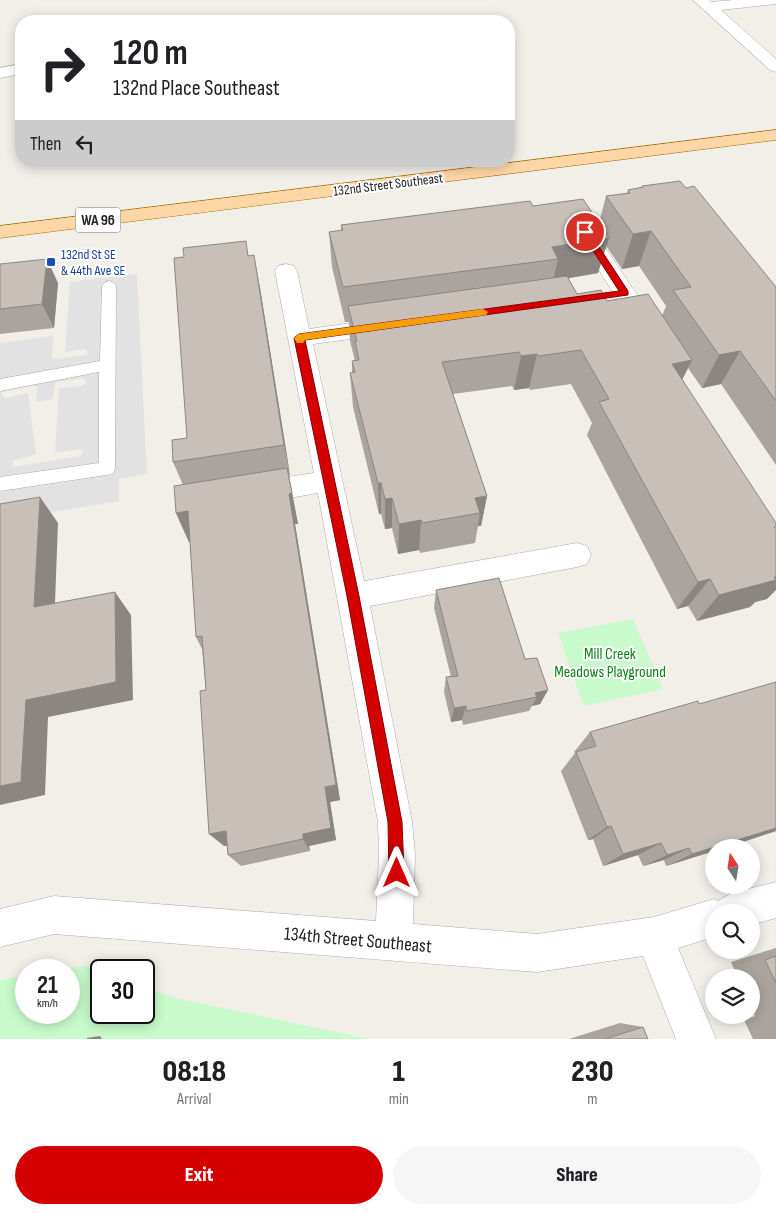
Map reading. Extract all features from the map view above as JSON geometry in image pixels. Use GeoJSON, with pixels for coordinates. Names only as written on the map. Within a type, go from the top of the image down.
{"type":"FeatureCollection","features":[{"type":"Feature","properties":{"kind":"main road","name":"132nd Street Southeast"},"geometry":{"type":"LineString","coordinates":[[0,232],[776,135]]}},
{"type":"Feature","properties":{"kind":"street"},"geometry":{"type":"LineString","coordinates":[[705,4],[776,0]]}},
{"type":"Feature","properties":{"kind":"street"},"geometry":{"type":"LineString","coordinates":[[705,4],[776,68]]}},
{"type":"Feature","properties":{"kind":"street"},"geometry":{"type":"LineString","coordinates":[[0,73],[15,70]]}},
{"type":"Feature","properties":{"kind":"street"},"geometry":{"type":"LineString","coordinates":[[585,232],[615,294],[660,346]]}},
{"type":"Feature","properties":{"kind":"street"},"geometry":{"type":"LineString","coordinates":[[286,270],[353,596],[395,822],[398,856],[394,942]]}},
{"type":"Feature","properties":{"kind":"street"},"geometry":{"type":"LineString","coordinates":[[299,338],[408,323]]}},
{"type":"Feature","properties":{"kind":"street"},"geometry":{"type":"LineString","coordinates":[[234,497],[329,481]]}},
{"type":"Feature","properties":{"kind":"street"},"geometry":{"type":"LineString","coordinates":[[353,596],[577,555]]}},
{"type":"Feature","properties":{"kind":"street"},"geometry":{"type":"LineString","coordinates":[[760,904],[776,900]]}},
{"type":"Feature","properties":{"kind":"street","name":"134th Street Southeast"},"geometry":{"type":"LineString","coordinates":[[0,928],[54,915],[537,953],[654,936],[705,921]]}},
{"type":"Feature","properties":{"kind":"street"},"geometry":{"type":"LineString","coordinates":[[654,936],[696,1039]]}},
{"type":"Feature","properties":{"kind":"lane"},"geometry":{"type":"LineString","coordinates":[[0,484],[107,469],[109,286]]}},
{"type":"Feature","properties":{"kind":"lane"},"geometry":{"type":"LineString","coordinates":[[0,385],[107,365]]}},
{"type":"Feature","properties":{"kind":"green space","name":"Mill Creek Meadows Playground"},"geometry":{"type":"Polygon","coordinates":[[[633,619],[663,689],[584,706],[558,633],[633,619]]]}},
{"type":"Feature","properties":{"kind":"green space"},"geometry":{"type":"Polygon","coordinates":[[[80,967],[90,968],[90,1024],[155,1024],[155,991],[175,998],[370,1039],[0,1039],[0,980],[15,977],[15,1024],[80,1024],[80,967]]]}},
{"type":"Feature","properties":{"kind":"shaded area"},"geometry":{"type":"Polygon","coordinates":[[[137,274],[147,474],[119,479],[119,501],[0,521],[0,343],[53,336],[52,358],[86,355],[88,352],[85,349],[65,352],[70,282],[137,274]],[[83,378],[55,383],[53,399],[36,402],[37,387],[34,386],[2,392],[2,396],[6,398],[28,393],[36,454],[13,461],[12,467],[80,456],[82,454],[83,452],[80,449],[55,453],[59,388],[82,386],[87,382],[83,378]]]}},
{"type":"Feature","properties":{"kind":"building"},"geometry":{"type":"Polygon","coordinates":[[[680,181],[686,188],[694,186],[776,287],[776,401],[740,351],[719,355],[673,290],[691,287],[651,231],[633,234],[606,196],[630,193],[628,190],[642,186],[680,181]]]}},
{"type":"Feature","properties":{"kind":"building"},"geometry":{"type":"Polygon","coordinates":[[[583,199],[609,238],[552,247],[558,259],[343,287],[329,232],[343,230],[341,225],[530,201],[533,206],[583,199]]]}},
{"type":"Feature","properties":{"kind":"building"},"geometry":{"type":"Polygon","coordinates":[[[246,241],[248,256],[254,255],[284,445],[173,462],[172,440],[187,438],[174,258],[184,257],[183,248],[246,241]]]}},
{"type":"Feature","properties":{"kind":"building"},"geometry":{"type":"Polygon","coordinates":[[[47,259],[42,304],[0,309],[0,264],[47,259]]]}},
{"type":"Feature","properties":{"kind":"building"},"geometry":{"type":"Polygon","coordinates":[[[567,276],[577,294],[601,290],[607,301],[648,294],[692,360],[672,364],[776,523],[776,527],[774,527],[776,530],[776,577],[774,577],[776,580],[719,595],[710,579],[698,582],[599,402],[609,399],[581,350],[538,356],[537,354],[521,356],[519,352],[442,362],[487,496],[475,498],[480,513],[422,523],[421,520],[399,524],[392,498],[385,499],[381,483],[378,483],[350,373],[355,372],[352,361],[359,360],[355,341],[357,341],[348,306],[567,276]]]}},
{"type":"Feature","properties":{"kind":"building"},"geometry":{"type":"Polygon","coordinates":[[[287,468],[292,493],[289,494],[336,785],[325,787],[331,828],[303,834],[303,839],[228,855],[226,831],[209,834],[200,691],[206,690],[202,636],[196,637],[188,511],[176,513],[174,486],[287,468]]]}},
{"type":"Feature","properties":{"kind":"building"},"geometry":{"type":"Polygon","coordinates":[[[40,497],[34,607],[115,592],[116,682],[26,700],[21,782],[0,786],[0,504],[40,497]]]}},
{"type":"Feature","properties":{"kind":"building"},"geometry":{"type":"Polygon","coordinates":[[[499,578],[525,659],[537,658],[548,690],[535,693],[537,697],[467,711],[466,706],[454,708],[446,677],[458,676],[436,590],[499,578]]]}},
{"type":"Feature","properties":{"kind":"building"},"geometry":{"type":"Polygon","coordinates":[[[776,682],[776,828],[740,839],[705,839],[705,850],[692,854],[689,848],[667,855],[661,843],[623,854],[611,826],[607,827],[576,752],[596,746],[590,732],[698,701],[699,704],[776,682]]]}},
{"type":"Feature","properties":{"kind":"building"},"geometry":{"type":"Polygon","coordinates":[[[776,956],[776,983],[765,960],[776,956]]]}},
{"type":"Feature","properties":{"kind":"building"},"geometry":{"type":"Polygon","coordinates":[[[643,1027],[648,1039],[605,1039],[643,1027]]]}},
{"type":"Feature","properties":{"kind":"slow traffic"},"geometry":{"type":"LineString","coordinates":[[300,341],[299,338],[483,312]]}},
{"type":"Feature","properties":{"kind":"place","name":"132nd St SE & 44th Ave SE"},"geometry":{"type":"Point","coordinates":[51,262]}},
{"type":"Feature","properties":{"kind":"route"},"geometry":{"type":"LineString","coordinates":[[397,873],[398,856],[395,822],[353,596],[299,338],[624,293],[585,232]]}}]}
